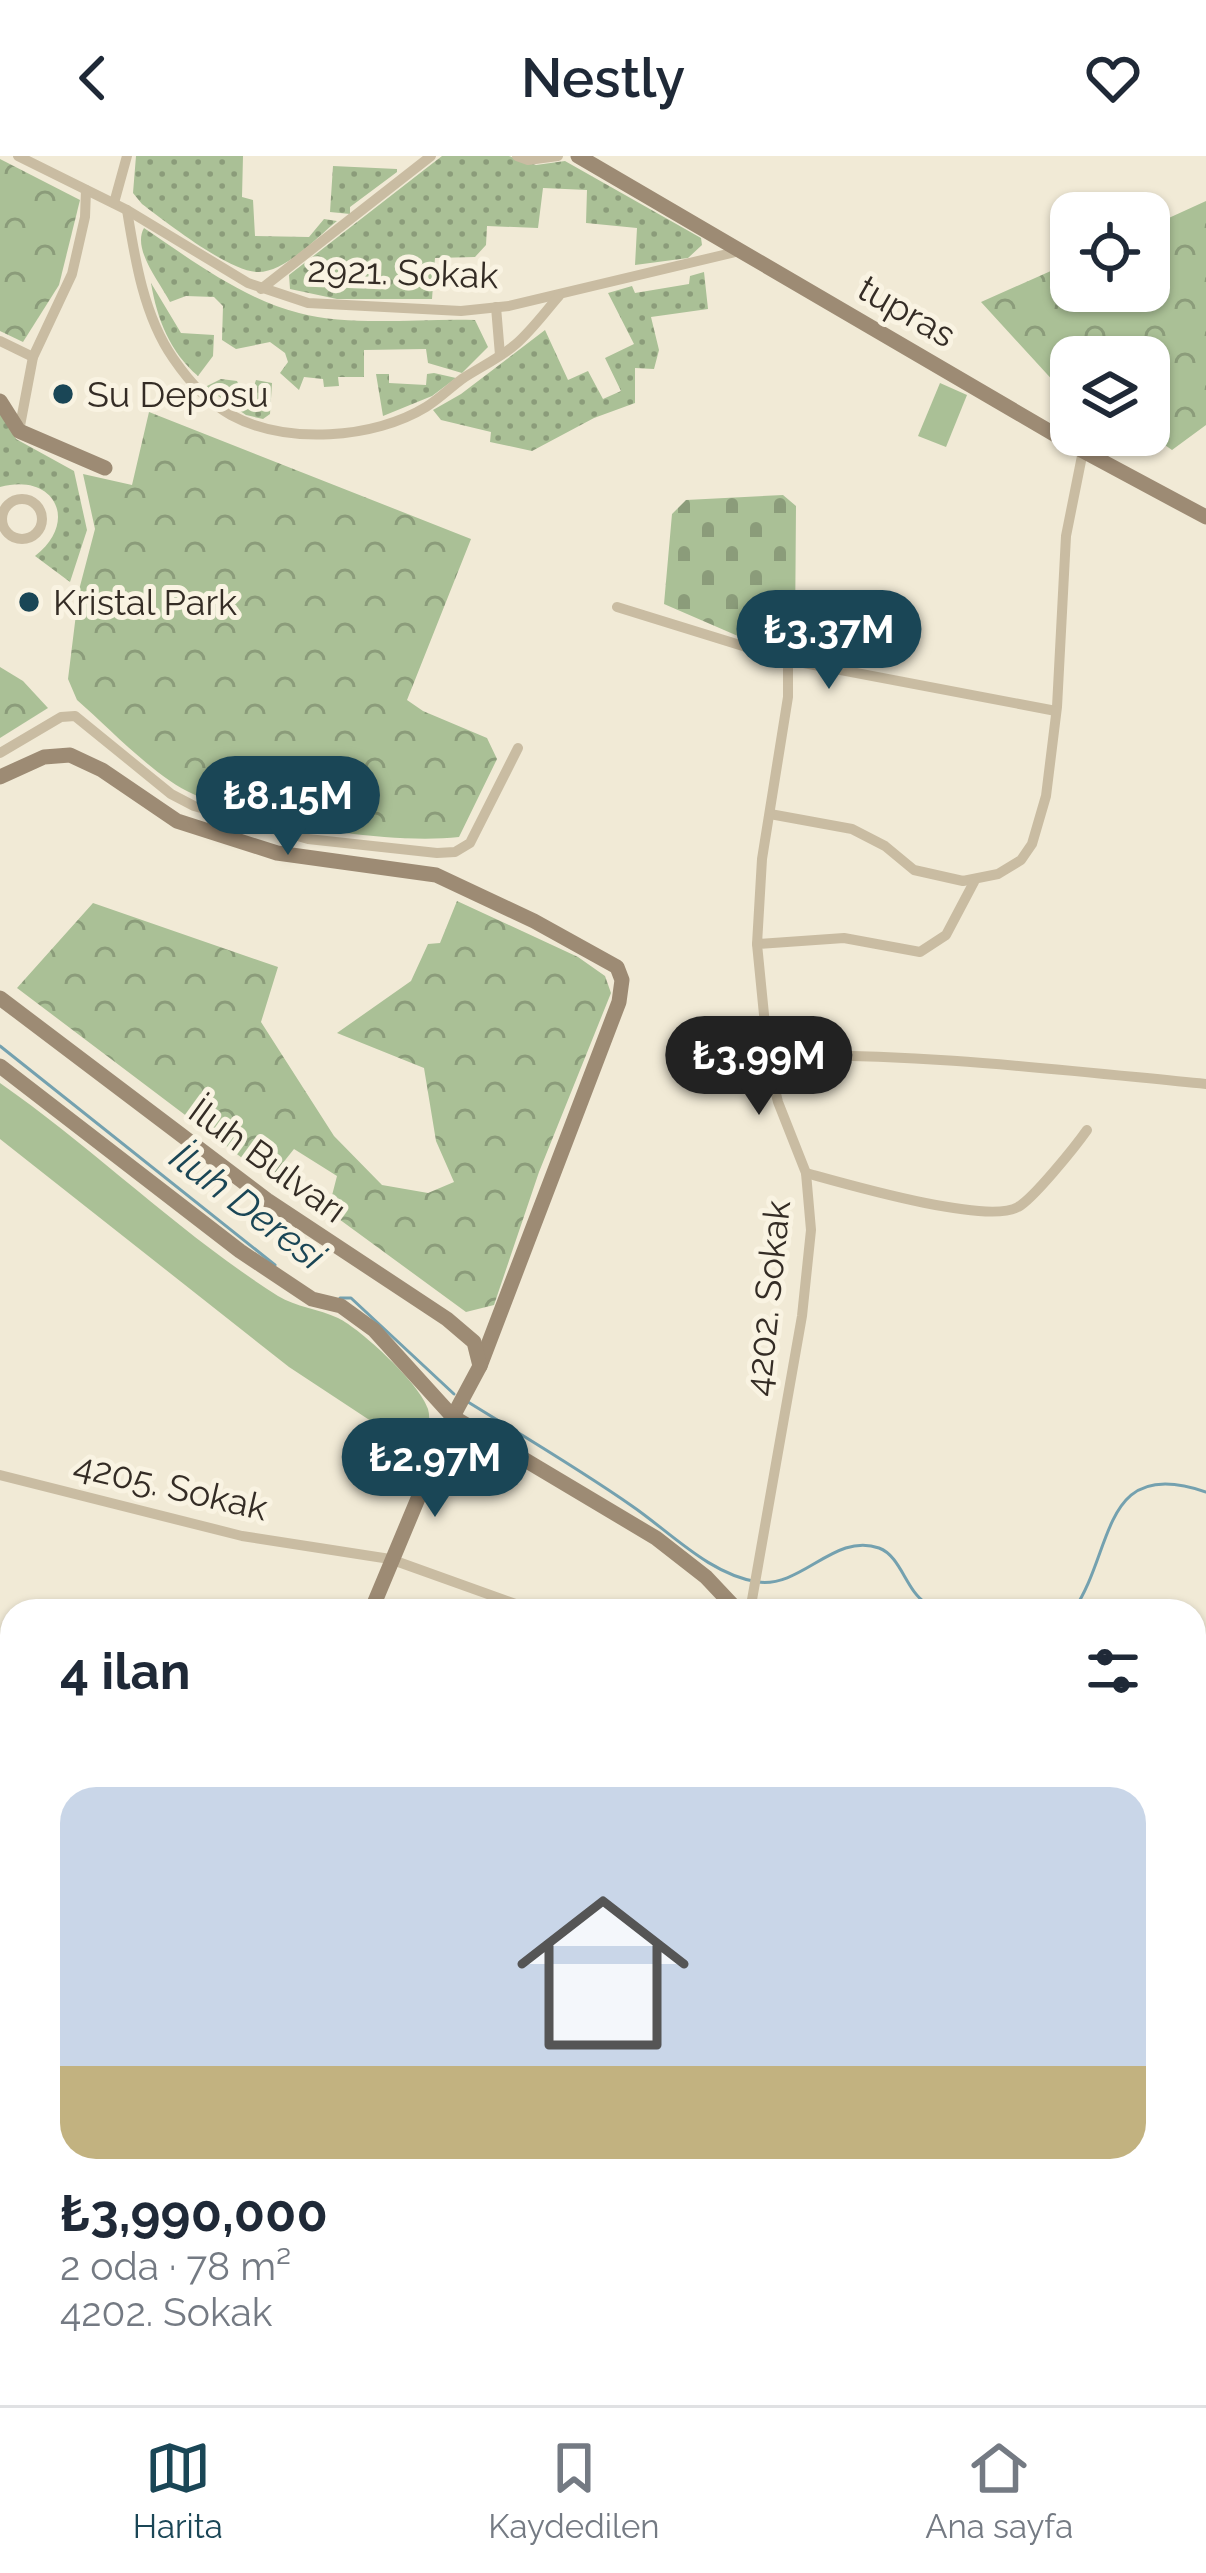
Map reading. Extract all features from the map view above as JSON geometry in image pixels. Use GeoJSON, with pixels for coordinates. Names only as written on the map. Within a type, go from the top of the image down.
{"type":"FeatureCollection","features":[{"type":"Feature","properties":{"kind":"street","name":"2921. Sokak"},"geometry":{"type":"LineString","coordinates":[[18,156],[127,210],[261,289],[308,303],[461,311],[496,307],[560,296],[743,250]]}},
{"type":"Feature","properties":{"kind":"street"},"geometry":{"type":"LineString","coordinates":[[114,203],[128,156]]}},
{"type":"Feature","properties":{"kind":"street"},"geometry":{"type":"LineString","coordinates":[[261,289],[431,156]]}},
{"type":"Feature","properties":{"kind":"street"},"geometry":{"type":"LineString","coordinates":[[517,156],[528,160],[558,156]]}},
{"type":"Feature","properties":{"kind":"street","name":"tupras"},"geometry":{"type":"LineString","coordinates":[[578,156],[1050,431]]}},
{"type":"Feature","properties":{"kind":"street"},"geometry":{"type":"LineString","coordinates":[[20,431],[33,357],[72,274],[86,217],[86,190]]}},
{"type":"Feature","properties":{"kind":"street"},"geometry":{"type":"LineString","coordinates":[[127,210],[141,279],[171,356],[209,400],[233,416],[292,431],[356,431],[426,407],[516,344],[560,296]]}},
{"type":"Feature","properties":{"kind":"street"},"geometry":{"type":"LineString","coordinates":[[496,307],[500,355]]}},
{"type":"Feature","properties":{"kind":"street"},"geometry":{"type":"LineString","coordinates":[[0,341],[33,357]]}},
{"type":"Feature","properties":{"kind":"street"},"geometry":{"type":"LineString","coordinates":[[0,401],[20,431],[105,468]]}},
{"type":"Feature","properties":{"kind":"street"},"geometry":{"type":"LineString","coordinates":[[770,814],[852,829],[914,870],[974,882],[1010,868],[1032,844],[1046,796],[1056,711],[1064,547],[1082,456]]}},
{"type":"Feature","properties":{"kind":"street","name":"tupras"},"geometry":{"type":"LineString","coordinates":[[1092,456],[1206,518]]}},
{"type":"Feature","properties":{"kind":"street"},"geometry":{"type":"LineString","coordinates":[[26,499],[37,505],[42,516],[39,530],[28,538],[4,531],[2,510],[13,500],[26,499]]}},
{"type":"Feature","properties":{"kind":"street"},"geometry":{"type":"LineString","coordinates":[[617,607],[788,660],[1056,711]]}},
{"type":"Feature","properties":{"kind":"street","name":"4202. Sokak"},"geometry":{"type":"LineString","coordinates":[[752,1599],[802,1316],[811,1230],[806,1173],[778,1102],[767,1056],[757,944],[762,859],[788,697],[788,660]]}},
{"type":"Feature","properties":{"kind":"street"},"geometry":{"type":"LineString","coordinates":[[0,753],[61,717],[75,716],[171,794],[194,806],[308,839],[436,854],[454,852],[470,843],[518,748]]}},
{"type":"Feature","properties":{"kind":"street"},"geometry":{"type":"LineString","coordinates":[[0,777],[44,757],[70,755],[102,770],[177,821],[277,853],[436,875],[566,937],[617,967],[622,980],[619,1002],[477,1372],[375,1599]]}},
{"type":"Feature","properties":{"kind":"street"},"geometry":{"type":"LineString","coordinates":[[757,944],[844,938],[920,952],[946,935],[974,882]]}},
{"type":"Feature","properties":{"kind":"street","name":"İluh Bulvarı"},"geometry":{"type":"LineString","coordinates":[[0,998],[268,1200],[465,1332],[479,1352],[477,1372]]}},
{"type":"Feature","properties":{"kind":"street"},"geometry":{"type":"LineString","coordinates":[[767,1056],[836,1054],[988,1063],[1206,1084]]}},
{"type":"Feature","properties":{"kind":"street"},"geometry":{"type":"LineString","coordinates":[[0,1066],[240,1251],[311,1299],[341,1306],[374,1330],[455,1413],[656,1538],[706,1576],[727,1599]]}},
{"type":"Feature","properties":{"kind":"street"},"geometry":{"type":"LineString","coordinates":[[806,1173],[880,1193],[1000,1213],[1022,1206],[1087,1130]]}},
{"type":"Feature","properties":{"kind":"street","name":"4205. Sokak"},"geometry":{"type":"LineString","coordinates":[[0,1475],[242,1536],[390,1559],[502,1599]]}},
{"type":"Feature","properties":{"kind":"green space"},"geometry":{"type":"Polygon","coordinates":[[[136,156],[243,156],[242,197],[253,200],[255,236],[309,237],[324,219],[337,221],[278,267],[245,270],[142,204],[133,193],[136,156]]]}},
{"type":"Feature","properties":{"kind":"green space"},"geometry":{"type":"Polygon","coordinates":[[[442,156],[509,156],[536,165],[565,161],[701,238],[702,245],[688,258],[635,265],[637,228],[586,223],[587,190],[543,188],[538,228],[487,226],[486,245],[475,257],[435,258],[432,299],[337,299],[290,289],[289,275],[442,156]]]}},
{"type":"Feature","properties":{"kind":"green space"},"geometry":{"type":"Polygon","coordinates":[[[0,159],[80,200],[59,285],[23,342],[0,331],[0,159]]]}},
{"type":"Feature","properties":{"kind":"green space"},"geometry":{"type":"Polygon","coordinates":[[[333,166],[397,172],[350,207],[350,214],[330,212],[333,166]]]}},
{"type":"Feature","properties":{"kind":"green space"},"geometry":{"type":"Polygon","coordinates":[[[1206,201],[1206,425],[1172,450],[1170,336],[1050,336],[1050,377],[981,302],[1050,271],[1050,312],[1170,312],[1170,217],[1206,201]]]}},
{"type":"Feature","properties":{"kind":"green space"},"geometry":{"type":"Polygon","coordinates":[[[144,228],[218,277],[278,307],[341,320],[475,320],[488,347],[462,373],[428,363],[426,349],[364,350],[364,377],[338,377],[339,386],[324,387],[323,379],[304,377],[299,390],[280,373],[288,362],[285,353],[270,342],[236,349],[222,340],[223,306],[214,297],[186,296],[170,302],[144,255],[144,228]]]}},
{"type":"Feature","properties":{"kind":"green space"},"geometry":{"type":"Polygon","coordinates":[[[704,272],[708,309],[651,317],[659,350],[654,369],[635,368],[635,403],[594,418],[532,451],[490,442],[491,432],[441,420],[433,410],[545,330],[568,380],[588,371],[603,399],[621,391],[605,358],[634,344],[608,293],[632,286],[635,293],[689,284],[690,276],[704,272]]]}},
{"type":"Feature","properties":{"kind":"green space"},"geometry":{"type":"Polygon","coordinates":[[[151,283],[181,333],[214,335],[213,356],[198,376],[166,334],[151,283]]]}},
{"type":"Feature","properties":{"kind":"green space"},"geometry":{"type":"Polygon","coordinates":[[[376,374],[389,374],[389,383],[426,385],[427,374],[456,378],[432,396],[383,416],[376,374]]]}},
{"type":"Feature","properties":{"kind":"green space"},"geometry":{"type":"Polygon","coordinates":[[[221,379],[237,381],[240,388],[254,386],[256,380],[272,383],[270,414],[263,419],[246,415],[205,387],[221,379]]]}},
{"type":"Feature","properties":{"kind":"green space"},"geometry":{"type":"Polygon","coordinates":[[[940,383],[967,395],[946,447],[918,436],[940,383]]]}},
{"type":"Feature","properties":{"kind":"green space"},"geometry":{"type":"Polygon","coordinates":[[[0,412],[16,439],[74,471],[87,530],[70,582],[35,556],[56,528],[55,503],[35,487],[0,487],[0,412]]]}},
{"type":"Feature","properties":{"kind":"green space"},"geometry":{"type":"Polygon","coordinates":[[[149,412],[471,539],[407,700],[487,738],[497,759],[459,837],[361,835],[287,823],[220,805],[164,776],[77,700],[68,679],[79,590],[95,529],[83,474],[132,485],[149,412]]]}},
{"type":"Feature","properties":{"kind":"green space"},"geometry":{"type":"Polygon","coordinates":[[[783,495],[796,506],[795,635],[757,632],[754,643],[664,604],[672,514],[686,500],[783,495]]]}},
{"type":"Feature","properties":{"kind":"green space"},"geometry":{"type":"Polygon","coordinates":[[[0,667],[23,681],[48,708],[0,738],[0,667]]]}},
{"type":"Feature","properties":{"kind":"green space"},"geometry":{"type":"Polygon","coordinates":[[[457,901],[578,957],[605,976],[611,993],[539,1172],[494,1305],[466,1312],[328,1211],[337,1176],[294,1149],[270,1179],[17,988],[93,903],[278,967],[261,1022],[334,1136],[382,1185],[428,1193],[454,1182],[436,1141],[424,1068],[337,1033],[411,981],[428,944],[440,943],[457,901]]]}},
{"type":"Feature","properties":{"kind":"green space"},"geometry":{"type":"Polygon","coordinates":[[[0,1083],[242,1272],[285,1300],[338,1318],[375,1345],[414,1386],[428,1409],[429,1426],[421,1454],[289,1367],[0,1139],[0,1083]]]}},
{"type":"Feature","properties":{"kind":"waterway","name":"İluh Deresi"},"geometry":{"type":"LineString","coordinates":[[0,1046],[275,1265]]}},
{"type":"Feature","properties":{"kind":"waterway","name":"İluh Deresi"},"geometry":{"type":"LineString","coordinates":[[340,1298],[351,1298],[454,1394]]}},
{"type":"Feature","properties":{"kind":"waterway","name":"İluh Deresi"},"geometry":{"type":"LineString","coordinates":[[468,1402],[592,1479],[723,1571],[774,1582],[833,1553],[863,1545],[887,1552],[920,1599]]}},
{"type":"Feature","properties":{"kind":"waterway","name":"İluh Deresi"},"geometry":{"type":"LineString","coordinates":[[1080,1599],[1128,1498],[1146,1487],[1172,1484],[1206,1492]]}},
{"type":"Feature","properties":{"kind":"place","name":"Su Deposu"},"geometry":{"type":"Point","coordinates":[63,394]}},
{"type":"Feature","properties":{"kind":"place","name":"Kristal Park"},"geometry":{"type":"Point","coordinates":[29,602]}}]}
